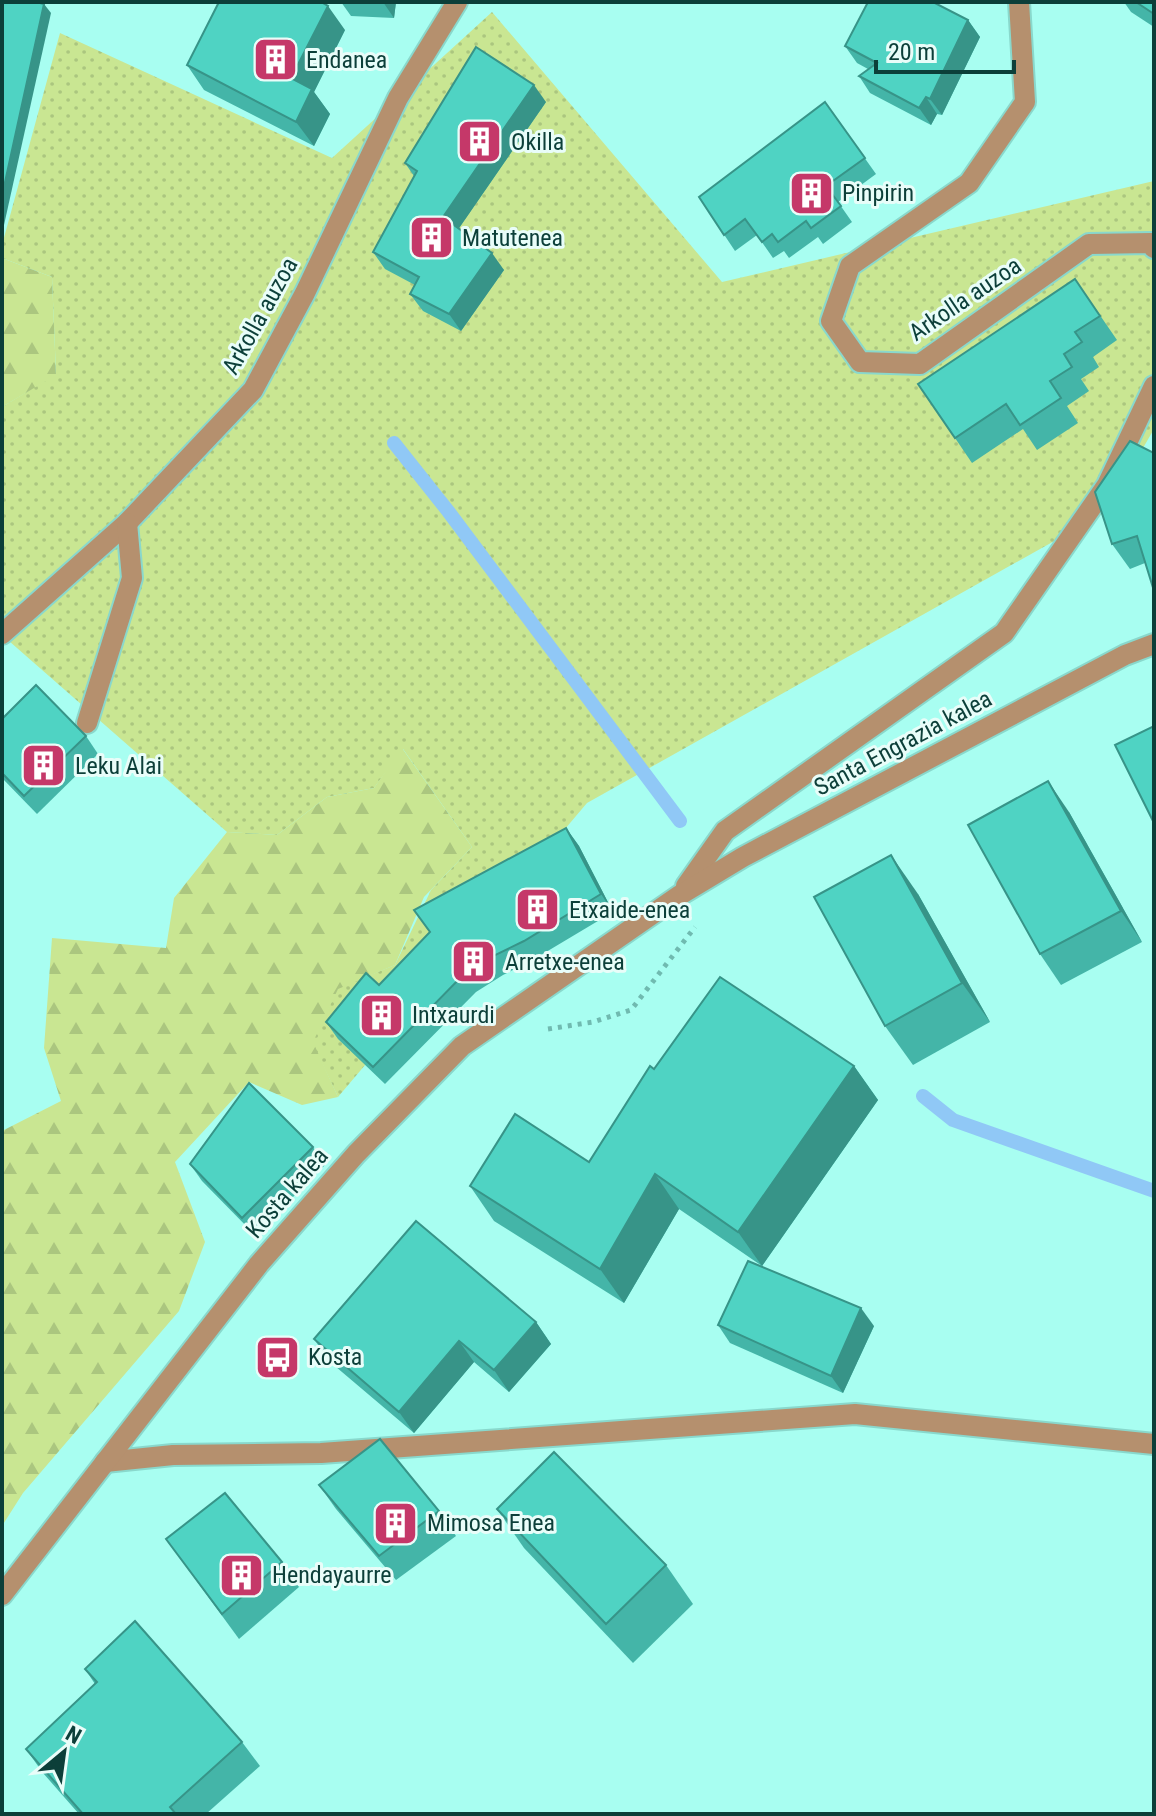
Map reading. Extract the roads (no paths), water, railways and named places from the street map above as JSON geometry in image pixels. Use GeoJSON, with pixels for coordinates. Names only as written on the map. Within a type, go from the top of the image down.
{"type":"FeatureCollection","features":[{"type":"Feature","properties":{"kind":"street","name":"Arkolla auzoa"},"geometry":{"type":"LineString","coordinates":[[2,634],[127,523],[253,390],[305,293],[398,98],[457,2]]}},
{"type":"Feature","properties":{"kind":"street","name":"Arkolla auzoa"},"geometry":{"type":"LineString","coordinates":[[1019,2],[1025,102],[969,183],[850,266],[831,321],[860,362],[920,364],[1089,244],[1151,243],[1154,248]]}},
{"type":"Feature","properties":{"kind":"street"},"geometry":{"type":"LineString","coordinates":[[680,895],[725,831],[1004,633],[1107,485],[1154,386]]}},
{"type":"Feature","properties":{"kind":"street"},"geometry":{"type":"LineString","coordinates":[[87,723],[132,578],[127,523]]}},
{"type":"Feature","properties":{"kind":"street","name":"Santa Engrazia kalea"},"geometry":{"type":"LineString","coordinates":[[680,895],[757,849],[1125,655],[1154,644]]}},
{"type":"Feature","properties":{"kind":"street","name":"Kosta kalea"},"geometry":{"type":"LineString","coordinates":[[2,1595],[259,1264],[356,1154],[462,1046],[680,895]]}},
{"type":"Feature","properties":{"kind":"street"},"geometry":{"type":"LineString","coordinates":[[105,1462],[173,1455],[321,1453],[855,1414],[1154,1444]]}},
{"type":"Feature","properties":{"kind":"waterway"},"geometry":{"type":"LineString","coordinates":[[394,443],[680,821]]}},
{"type":"Feature","properties":{"kind":"waterway"},"geometry":{"type":"LineString","coordinates":[[923,1096],[953,1120],[1154,1191]]}},
{"type":"Feature","properties":{"kind":"place","name":"Endanea"},"geometry":{"type":"Point","coordinates":[275,60]}},
{"type":"Feature","properties":{"kind":"place","name":"Okilla"},"geometry":{"type":"Point","coordinates":[480,142]}},
{"type":"Feature","properties":{"kind":"place","name":"Pinpirin"},"geometry":{"type":"Point","coordinates":[811,193]}},
{"type":"Feature","properties":{"kind":"place","name":"Matutenea"},"geometry":{"type":"Point","coordinates":[431,238]}},
{"type":"Feature","properties":{"kind":"place","name":"Leku Alai"},"geometry":{"type":"Point","coordinates":[44,766]}},
{"type":"Feature","properties":{"kind":"place","name":"Etxaide-enea"},"geometry":{"type":"Point","coordinates":[538,910]}},
{"type":"Feature","properties":{"kind":"place","name":"Arretxe-enea"},"geometry":{"type":"Point","coordinates":[474,962]}},
{"type":"Feature","properties":{"kind":"place","name":"Intxaurdi"},"geometry":{"type":"Point","coordinates":[381,1015]}},
{"type":"Feature","properties":{"kind":"place","name":"Kosta"},"geometry":{"type":"Point","coordinates":[277,1357]}},
{"type":"Feature","properties":{"kind":"place","name":"Mimosa Enea"},"geometry":{"type":"Point","coordinates":[396,1523]}},
{"type":"Feature","properties":{"kind":"place","name":"Hendayaurre"},"geometry":{"type":"Point","coordinates":[241,1575]}}]}
